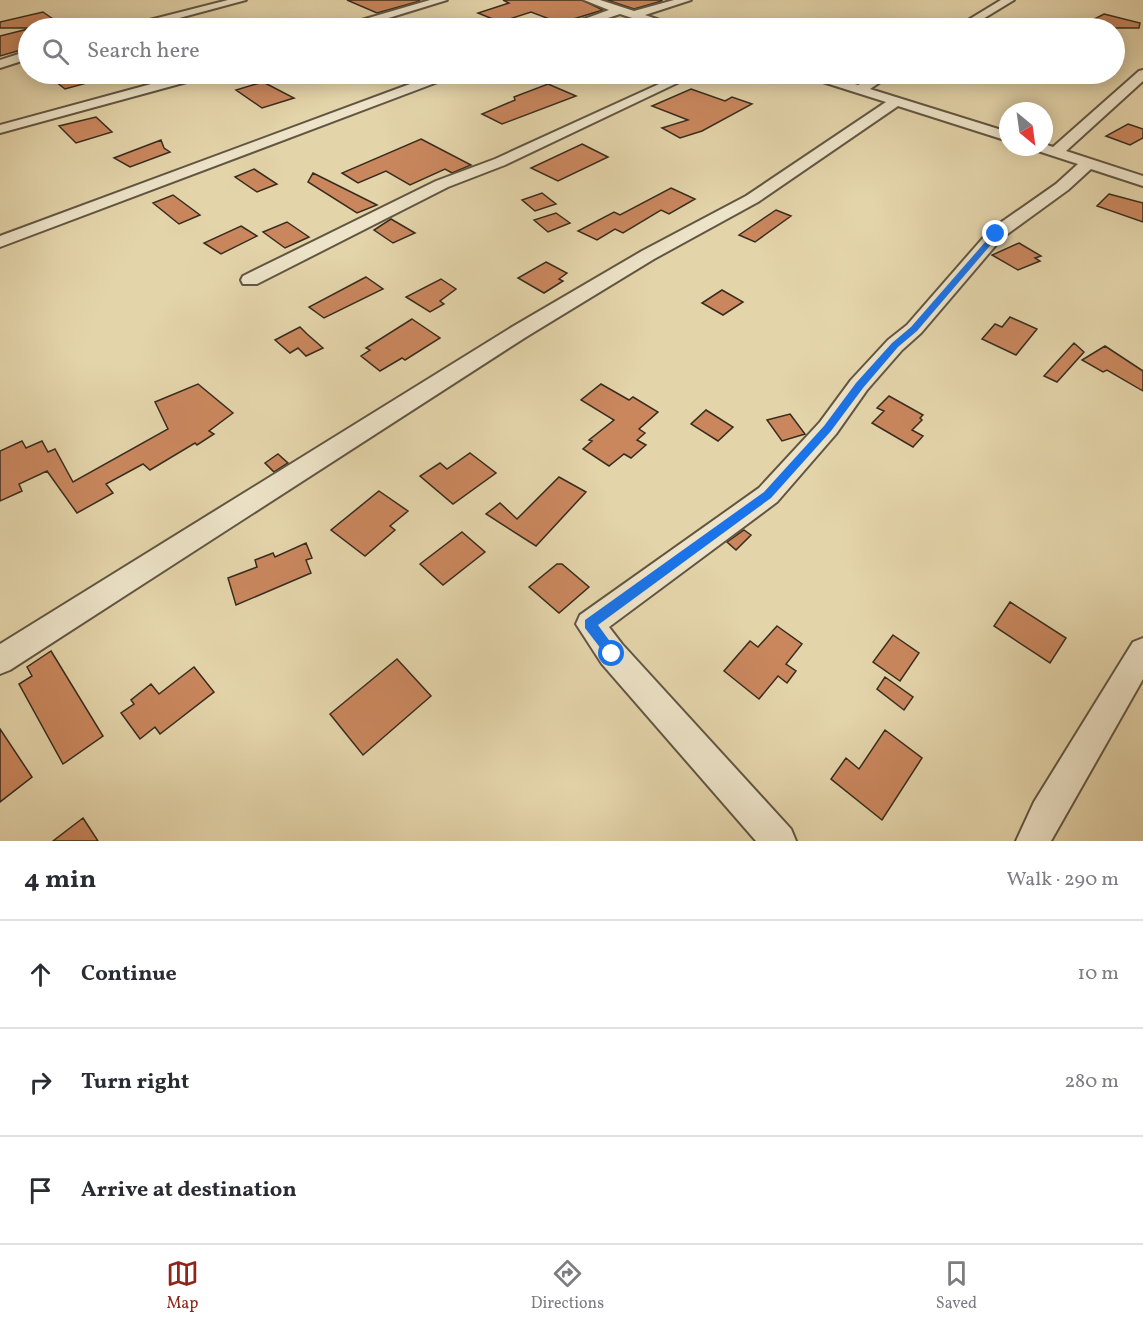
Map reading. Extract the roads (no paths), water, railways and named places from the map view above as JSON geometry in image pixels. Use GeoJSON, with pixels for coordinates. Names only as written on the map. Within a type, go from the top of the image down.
{"type":"FeatureCollection","features":[{"type":"Feature","properties":{"kind":"street"},"geometry":{"type":"LineString","coordinates":[[170,18],[241,0]]}},
{"type":"Feature","properties":{"kind":"street"},"geometry":{"type":"LineString","coordinates":[[380,18],[442,0]]}},
{"type":"Feature","properties":{"kind":"street"},"geometry":{"type":"LineString","coordinates":[[589,0],[643,18]]}},
{"type":"Feature","properties":{"kind":"street"},"geometry":{"type":"LineString","coordinates":[[634,15],[686,0]]}},
{"type":"Feature","properties":{"kind":"street"},"geometry":{"type":"LineString","coordinates":[[978,18],[1009,0]]}},
{"type":"Feature","properties":{"kind":"street"},"geometry":{"type":"LineString","coordinates":[[597,18],[620,10]]}},
{"type":"Feature","properties":{"kind":"street"},"geometry":{"type":"LineString","coordinates":[[0,64],[18,58]]}},
{"type":"Feature","properties":{"kind":"street"},"geometry":{"type":"LineString","coordinates":[[1056,152],[1143,74]]}},
{"type":"Feature","properties":{"kind":"street"},"geometry":{"type":"LineString","coordinates":[[0,129],[164,84]]}},
{"type":"Feature","properties":{"kind":"street"},"geometry":{"type":"LineString","coordinates":[[0,242],[420,84]]}},
{"type":"Feature","properties":{"kind":"street"},"geometry":{"type":"LineString","coordinates":[[250,280],[442,184],[500,162],[668,84]]}},
{"type":"Feature","properties":{"kind":"street"},"geometry":{"type":"LineString","coordinates":[[844,84],[999,134]]}},
{"type":"Feature","properties":{"kind":"street"},"geometry":{"type":"LineString","coordinates":[[860,89],[869,84]]}},
{"type":"Feature","properties":{"kind":"street"},"geometry":{"type":"LineString","coordinates":[[0,660],[519,332],[648,255],[752,199],[897,101]]}},
{"type":"Feature","properties":{"kind":"street"},"geometry":{"type":"LineString","coordinates":[[1053,151],[1143,181]]}},
{"type":"Feature","properties":{"kind":"street"},"geometry":{"type":"LineString","coordinates":[[779,841],[612,654],[590,624],[768,495],[828,428],[873,369],[895,345],[914,329],[996,234],[1062,188],[1088,163]]}},
{"type":"Feature","properties":{"kind":"street"},"geometry":{"type":"LineString","coordinates":[[1033,841],[1046,814],[1143,652]]}}]}
